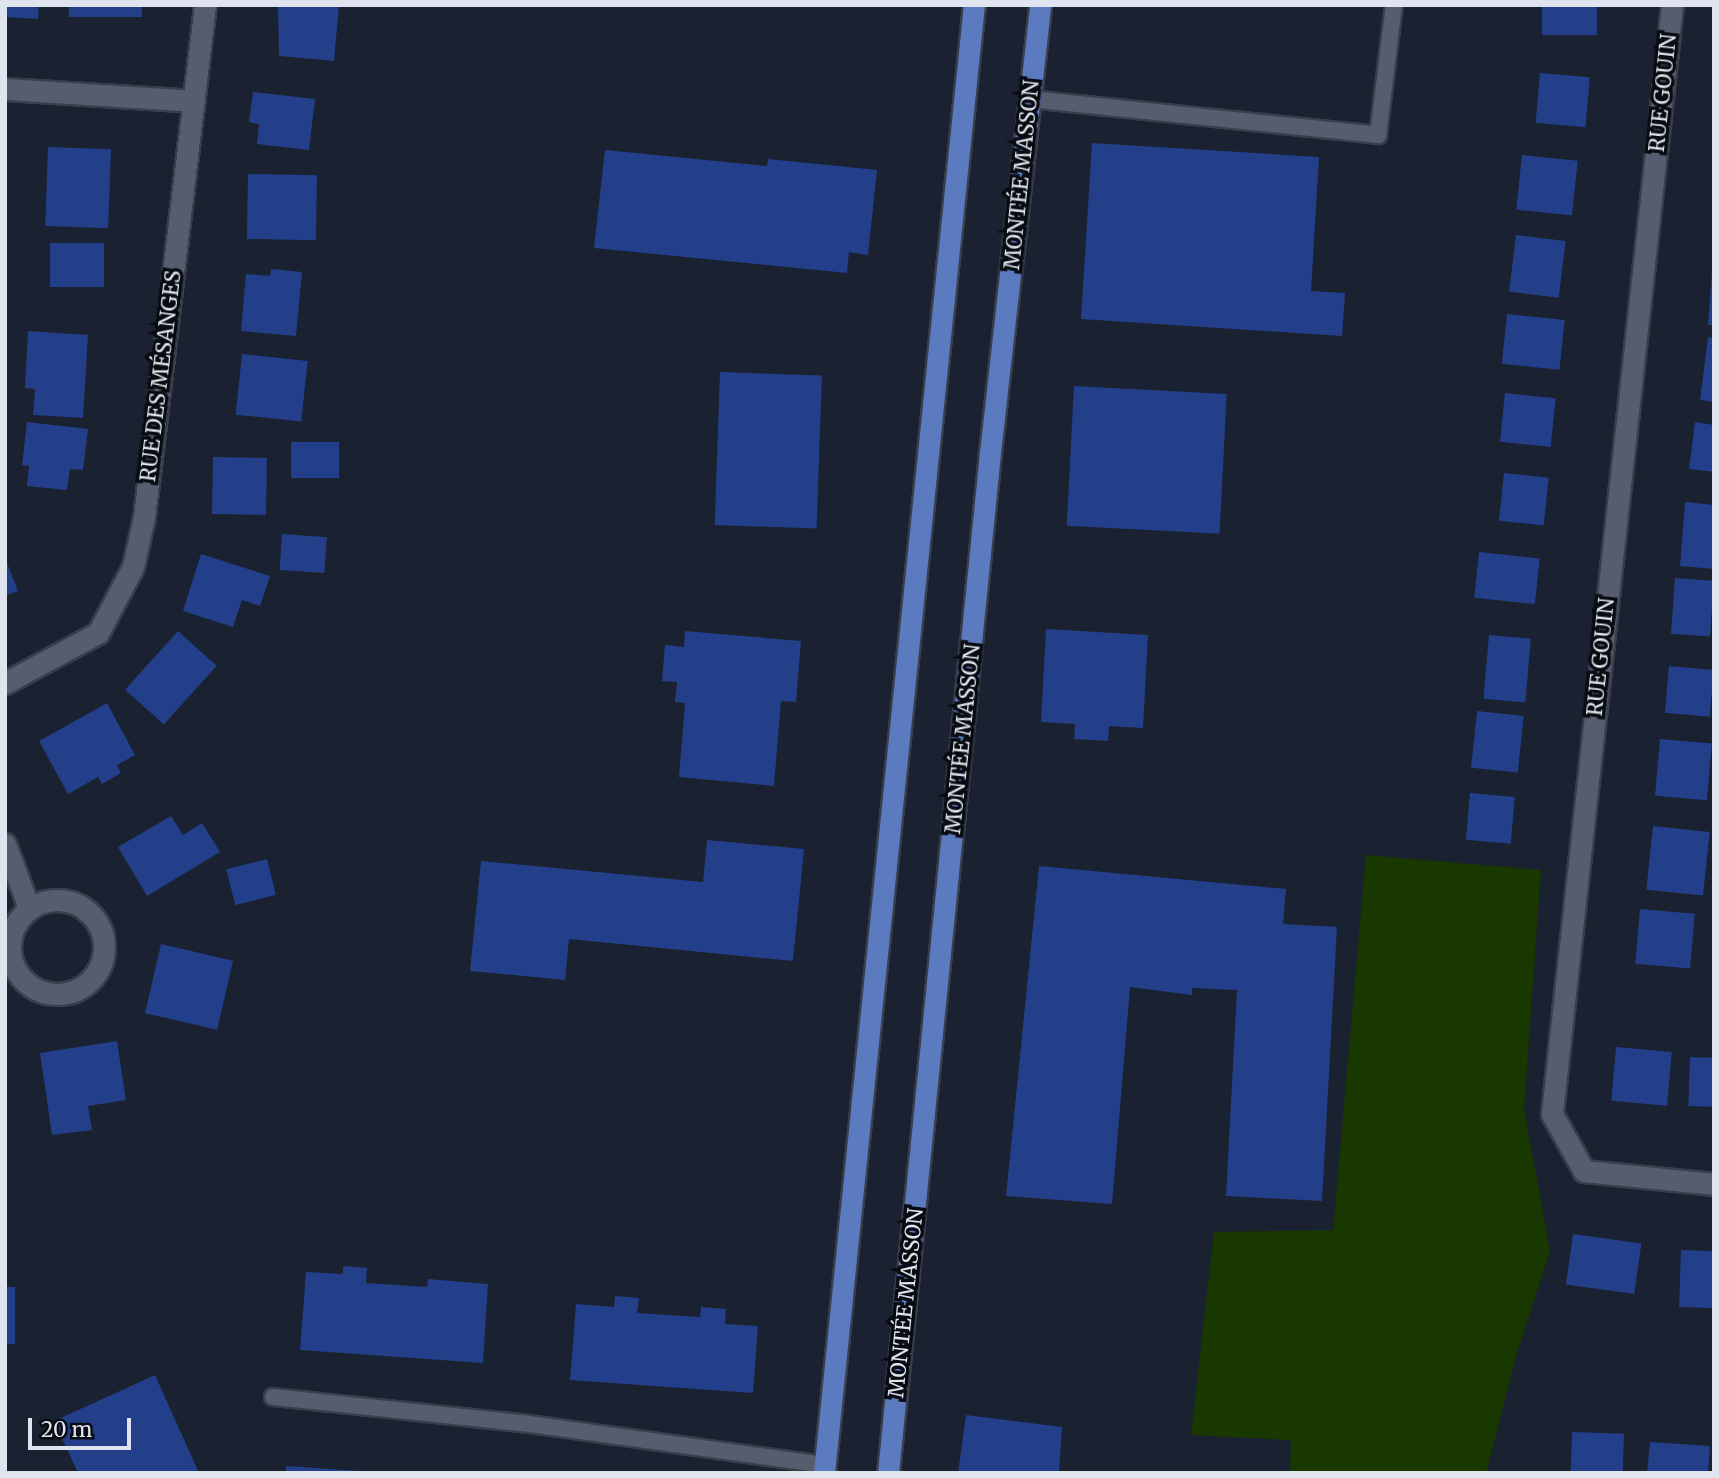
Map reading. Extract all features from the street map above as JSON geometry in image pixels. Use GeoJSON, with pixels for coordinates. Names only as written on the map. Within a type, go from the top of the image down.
{"type":"FeatureCollection","features":[{"type":"Feature","properties":{"kind":"main road"},"geometry":{"type":"LineString","coordinates":[[824,1469],[974,5]]}},
{"type":"Feature","properties":{"kind":"main road","name":"MONTÉE MASSON"},"geometry":{"type":"LineString","coordinates":[[888,1473],[990,453],[1040,5]]}},
{"type":"Feature","properties":{"kind":"street","name":"RUE DES MÉSANGES"},"geometry":{"type":"LineString","coordinates":[[5,683],[98,633],[133,567],[144,517],[205,5]]}},
{"type":"Feature","properties":{"kind":"street","name":"RUE GOUIN"},"geometry":{"type":"LineString","coordinates":[[1672,5],[1552,1114],[1584,1171],[1714,1184]]}},
{"type":"Feature","properties":{"kind":"street"},"geometry":{"type":"LineString","coordinates":[[5,89],[194,101]]}},
{"type":"Feature","properties":{"kind":"street"},"geometry":{"type":"LineString","coordinates":[[5,844],[29,908]]}},
{"type":"Feature","properties":{"kind":"street"},"geometry":{"type":"LineString","coordinates":[[57,899],[85,908],[95,919],[103,939],[102,961],[84,986],[52,994],[37,990],[14,967],[11,935],[29,908],[57,899]]}},
{"type":"Feature","properties":{"kind":"lane"},"geometry":{"type":"LineString","coordinates":[[1030,99],[1378,135],[1394,5]]}},
{"type":"Feature","properties":{"kind":"lane"},"geometry":{"type":"LineString","coordinates":[[274,1397],[522,1423],[824,1469]]}},
{"type":"Feature","properties":{"kind":"green space"},"geometry":{"type":"Polygon","coordinates":[[[1366,855],[1541,870],[1524,1109],[1550,1251],[1517,1353],[1486,1473],[1290,1473],[1291,1440],[1191,1435],[1214,1232],[1333,1230],[1366,855]]]}},
{"type":"Feature","properties":{"kind":"building"},"geometry":{"type":"Polygon","coordinates":[[[5,5],[39,5],[38,19],[5,17],[5,5]]]}},
{"type":"Feature","properties":{"kind":"building"},"geometry":{"type":"Polygon","coordinates":[[[69,5],[142,5],[142,17],[69,17],[69,5]]]}},
{"type":"Feature","properties":{"kind":"building"},"geometry":{"type":"Polygon","coordinates":[[[278,5],[339,5],[334,61],[279,56],[278,5]]]}},
{"type":"Feature","properties":{"kind":"building"},"geometry":{"type":"Polygon","coordinates":[[[1542,5],[1597,5],[1597,35],[1542,35],[1542,5]]]}},
{"type":"Feature","properties":{"kind":"building"},"geometry":{"type":"Polygon","coordinates":[[[1540,73],[1590,77],[1585,127],[1536,123],[1540,73]]]}},
{"type":"Feature","properties":{"kind":"building"},"geometry":{"type":"Polygon","coordinates":[[[253,92],[315,99],[309,150],[257,144],[259,124],[249,122],[253,92]]]}},
{"type":"Feature","properties":{"kind":"building"},"geometry":{"type":"Polygon","coordinates":[[[1092,143],[1319,157],[1311,291],[1345,293],[1342,336],[1081,319],[1092,143]]]}},
{"type":"Feature","properties":{"kind":"building"},"geometry":{"type":"Polygon","coordinates":[[[48,147],[111,149],[108,228],[45,226],[48,147]]]}},
{"type":"Feature","properties":{"kind":"building"},"geometry":{"type":"Polygon","coordinates":[[[605,150],[767,166],[768,159],[877,170],[868,255],[849,252],[847,273],[594,248],[605,150]]]}},
{"type":"Feature","properties":{"kind":"building"},"geometry":{"type":"Polygon","coordinates":[[[1522,155],[1578,161],[1572,216],[1516,210],[1522,155]]]}},
{"type":"Feature","properties":{"kind":"building"},"geometry":{"type":"Polygon","coordinates":[[[248,174],[317,175],[316,240],[247,239],[248,174]]]}},
{"type":"Feature","properties":{"kind":"building"},"geometry":{"type":"Polygon","coordinates":[[[1516,235],[1566,241],[1559,298],[1509,292],[1516,235]]]}},
{"type":"Feature","properties":{"kind":"building"},"geometry":{"type":"Polygon","coordinates":[[[50,243],[104,243],[104,287],[50,287],[50,243]]]}},
{"type":"Feature","properties":{"kind":"building"},"geometry":{"type":"Polygon","coordinates":[[[271,269],[302,272],[296,336],[241,331],[246,274],[270,276],[271,269]]]}},
{"type":"Feature","properties":{"kind":"building"},"geometry":{"type":"Polygon","coordinates":[[[1712,271],[1714,325],[1708,325],[1712,271]]]}},
{"type":"Feature","properties":{"kind":"building"},"geometry":{"type":"Polygon","coordinates":[[[1507,314],[1565,320],[1559,370],[1502,364],[1507,314]]]}},
{"type":"Feature","properties":{"kind":"building"},"geometry":{"type":"Polygon","coordinates":[[[28,331],[88,335],[83,418],[33,415],[35,389],[25,388],[28,331]]]}},
{"type":"Feature","properties":{"kind":"building"},"geometry":{"type":"Polygon","coordinates":[[[1708,337],[1714,338],[1714,402],[1700,400],[1708,337]]]}},
{"type":"Feature","properties":{"kind":"building"},"geometry":{"type":"Polygon","coordinates":[[[242,354],[308,361],[301,422],[236,415],[242,354]]]}},
{"type":"Feature","properties":{"kind":"building"},"geometry":{"type":"Polygon","coordinates":[[[720,372],[822,376],[817,528],[715,525],[720,372]]]}},
{"type":"Feature","properties":{"kind":"building"},"geometry":{"type":"Polygon","coordinates":[[[1074,386],[1227,394],[1219,534],[1067,526],[1074,386]]]}},
{"type":"Feature","properties":{"kind":"building"},"geometry":{"type":"Polygon","coordinates":[[[1505,393],[1556,398],[1551,447],[1500,442],[1505,393]]]}},
{"type":"Feature","properties":{"kind":"building"},"geometry":{"type":"Polygon","coordinates":[[[27,422],[88,429],[83,470],[70,469],[67,490],[27,486],[29,466],[22,465],[27,422]]]}},
{"type":"Feature","properties":{"kind":"building"},"geometry":{"type":"Polygon","coordinates":[[[1695,422],[1714,425],[1714,472],[1689,469],[1695,422]]]}},
{"type":"Feature","properties":{"kind":"building"},"geometry":{"type":"Polygon","coordinates":[[[291,442],[339,442],[339,478],[291,478],[291,442]]]}},
{"type":"Feature","properties":{"kind":"building"},"geometry":{"type":"Polygon","coordinates":[[[213,457],[267,458],[266,515],[212,514],[213,457]]]}},
{"type":"Feature","properties":{"kind":"building"},"geometry":{"type":"Polygon","coordinates":[[[1504,473],[1549,478],[1544,525],[1499,521],[1504,473]]]}},
{"type":"Feature","properties":{"kind":"building"},"geometry":{"type":"Polygon","coordinates":[[[1685,502],[1714,505],[1714,569],[1680,566],[1685,502]]]}},
{"type":"Feature","properties":{"kind":"building"},"geometry":{"type":"Polygon","coordinates":[[[282,534],[327,537],[324,573],[279,570],[282,534]]]}},
{"type":"Feature","properties":{"kind":"building"},"geometry":{"type":"Polygon","coordinates":[[[1479,552],[1540,558],[1535,604],[1474,598],[1479,552]]]}},
{"type":"Feature","properties":{"kind":"building"},"geometry":{"type":"Polygon","coordinates":[[[201,554],[270,576],[260,606],[242,600],[233,627],[183,611],[201,554]]]}},
{"type":"Feature","properties":{"kind":"building"},"geometry":{"type":"Polygon","coordinates":[[[5,558],[18,591],[5,596],[5,558]]]}},
{"type":"Feature","properties":{"kind":"building"},"geometry":{"type":"Polygon","coordinates":[[[1675,578],[1714,581],[1710,637],[1671,634],[1675,578]]]}},
{"type":"Feature","properties":{"kind":"building"},"geometry":{"type":"Polygon","coordinates":[[[1046,629],[1148,635],[1143,728],[1109,726],[1108,741],[1074,739],[1075,724],[1041,722],[1046,629]]]}},
{"type":"Feature","properties":{"kind":"building"},"geometry":{"type":"Polygon","coordinates":[[[178,631],[217,666],[164,725],[125,690],[178,631]]]}},
{"type":"Feature","properties":{"kind":"building"},"geometry":{"type":"Polygon","coordinates":[[[685,631],[801,641],[796,702],[781,701],[774,786],[679,777],[685,703],[675,702],[677,682],[662,681],[665,645],[684,647],[685,631]]]}},
{"type":"Feature","properties":{"kind":"building"},"geometry":{"type":"Polygon","coordinates":[[[1489,635],[1531,639],[1525,702],[1483,699],[1489,635]]]}},
{"type":"Feature","properties":{"kind":"building"},"geometry":{"type":"Polygon","coordinates":[[[1669,666],[1714,670],[1710,717],[1665,713],[1669,666]]]}},
{"type":"Feature","properties":{"kind":"building"},"geometry":{"type":"Polygon","coordinates":[[[107,703],[135,755],[117,765],[121,773],[102,784],[98,777],[68,794],[39,741],[107,703]]]}},
{"type":"Feature","properties":{"kind":"building"},"geometry":{"type":"Polygon","coordinates":[[[1477,711],[1524,716],[1518,773],[1471,768],[1477,711]]]}},
{"type":"Feature","properties":{"kind":"building"},"geometry":{"type":"Polygon","coordinates":[[[1660,739],[1712,744],[1707,800],[1655,796],[1660,739]]]}},
{"type":"Feature","properties":{"kind":"building"},"geometry":{"type":"Polygon","coordinates":[[[1470,793],[1515,797],[1511,844],[1466,840],[1470,793]]]}},
{"type":"Feature","properties":{"kind":"building"},"geometry":{"type":"Polygon","coordinates":[[[171,816],[183,835],[202,823],[220,852],[147,896],[118,847],[171,816]]]}},
{"type":"Feature","properties":{"kind":"building"},"geometry":{"type":"Polygon","coordinates":[[[1653,826],[1710,832],[1703,896],[1646,890],[1653,826]]]}},
{"type":"Feature","properties":{"kind":"building"},"geometry":{"type":"Polygon","coordinates":[[[707,840],[804,849],[793,961],[569,939],[565,980],[470,971],[481,861],[703,882],[707,840]]]}},
{"type":"Feature","properties":{"kind":"building"},"geometry":{"type":"Polygon","coordinates":[[[267,859],[276,895],[235,905],[226,869],[267,859]]]}},
{"type":"Feature","properties":{"kind":"building"},"geometry":{"type":"Polygon","coordinates":[[[1039,866],[1286,889],[1283,924],[1337,927],[1322,1201],[1226,1196],[1237,990],[1192,988],[1192,995],[1130,987],[1112,1204],[1006,1196],[1039,866]]]}},
{"type":"Feature","properties":{"kind":"building"},"geometry":{"type":"Polygon","coordinates":[[[1640,909],[1695,914],[1690,969],[1635,964],[1640,909]]]}},
{"type":"Feature","properties":{"kind":"building"},"geometry":{"type":"Polygon","coordinates":[[[161,944],[233,961],[217,1030],[145,1013],[161,944]]]}},
{"type":"Feature","properties":{"kind":"building"},"geometry":{"type":"Polygon","coordinates":[[[117,1041],[126,1100],[88,1106],[92,1130],[52,1135],[40,1053],[117,1041]]]}},
{"type":"Feature","properties":{"kind":"building"},"geometry":{"type":"Polygon","coordinates":[[[1616,1047],[1672,1052],[1667,1106],[1611,1101],[1616,1047]]]}},
{"type":"Feature","properties":{"kind":"building"},"geometry":{"type":"Polygon","coordinates":[[[1690,1057],[1714,1058],[1712,1107],[1688,1106],[1690,1057]]]}},
{"type":"Feature","properties":{"kind":"building"},"geometry":{"type":"Polygon","coordinates":[[[1573,1234],[1641,1244],[1634,1294],[1566,1285],[1573,1234]]]}},
{"type":"Feature","properties":{"kind":"building"},"geometry":{"type":"Polygon","coordinates":[[[1681,1250],[1714,1251],[1712,1308],[1679,1307],[1681,1250]]]}},
{"type":"Feature","properties":{"kind":"building"},"geometry":{"type":"Polygon","coordinates":[[[343,1266],[367,1268],[366,1283],[427,1287],[428,1279],[488,1284],[483,1363],[300,1350],[306,1272],[343,1274],[343,1266]]]}},
{"type":"Feature","properties":{"kind":"building"},"geometry":{"type":"Polygon","coordinates":[[[5,1287],[15,1287],[15,1344],[5,1344],[5,1287]]]}},
{"type":"Feature","properties":{"kind":"building"},"geometry":{"type":"Polygon","coordinates":[[[615,1296],[639,1298],[637,1313],[700,1317],[701,1307],[726,1309],[725,1324],[758,1326],[753,1393],[570,1380],[576,1304],[614,1307],[615,1296]]]}},
{"type":"Feature","properties":{"kind":"building"},"geometry":{"type":"Polygon","coordinates":[[[155,1375],[199,1473],[78,1473],[54,1421],[155,1375]]]}},
{"type":"Feature","properties":{"kind":"building"},"geometry":{"type":"Polygon","coordinates":[[[966,1415],[1062,1427],[1059,1473],[958,1473],[966,1415]]]}},
{"type":"Feature","properties":{"kind":"building"},"geometry":{"type":"Polygon","coordinates":[[[1572,1432],[1624,1434],[1623,1473],[1571,1473],[1572,1432]]]}},
{"type":"Feature","properties":{"kind":"building"},"geometry":{"type":"Polygon","coordinates":[[[1650,1442],[1710,1446],[1708,1473],[1647,1473],[1650,1442]]]}},
{"type":"Feature","properties":{"kind":"building"},"geometry":{"type":"Polygon","coordinates":[[[286,1466],[360,1471],[360,1473],[286,1473],[286,1466]]]}}]}
